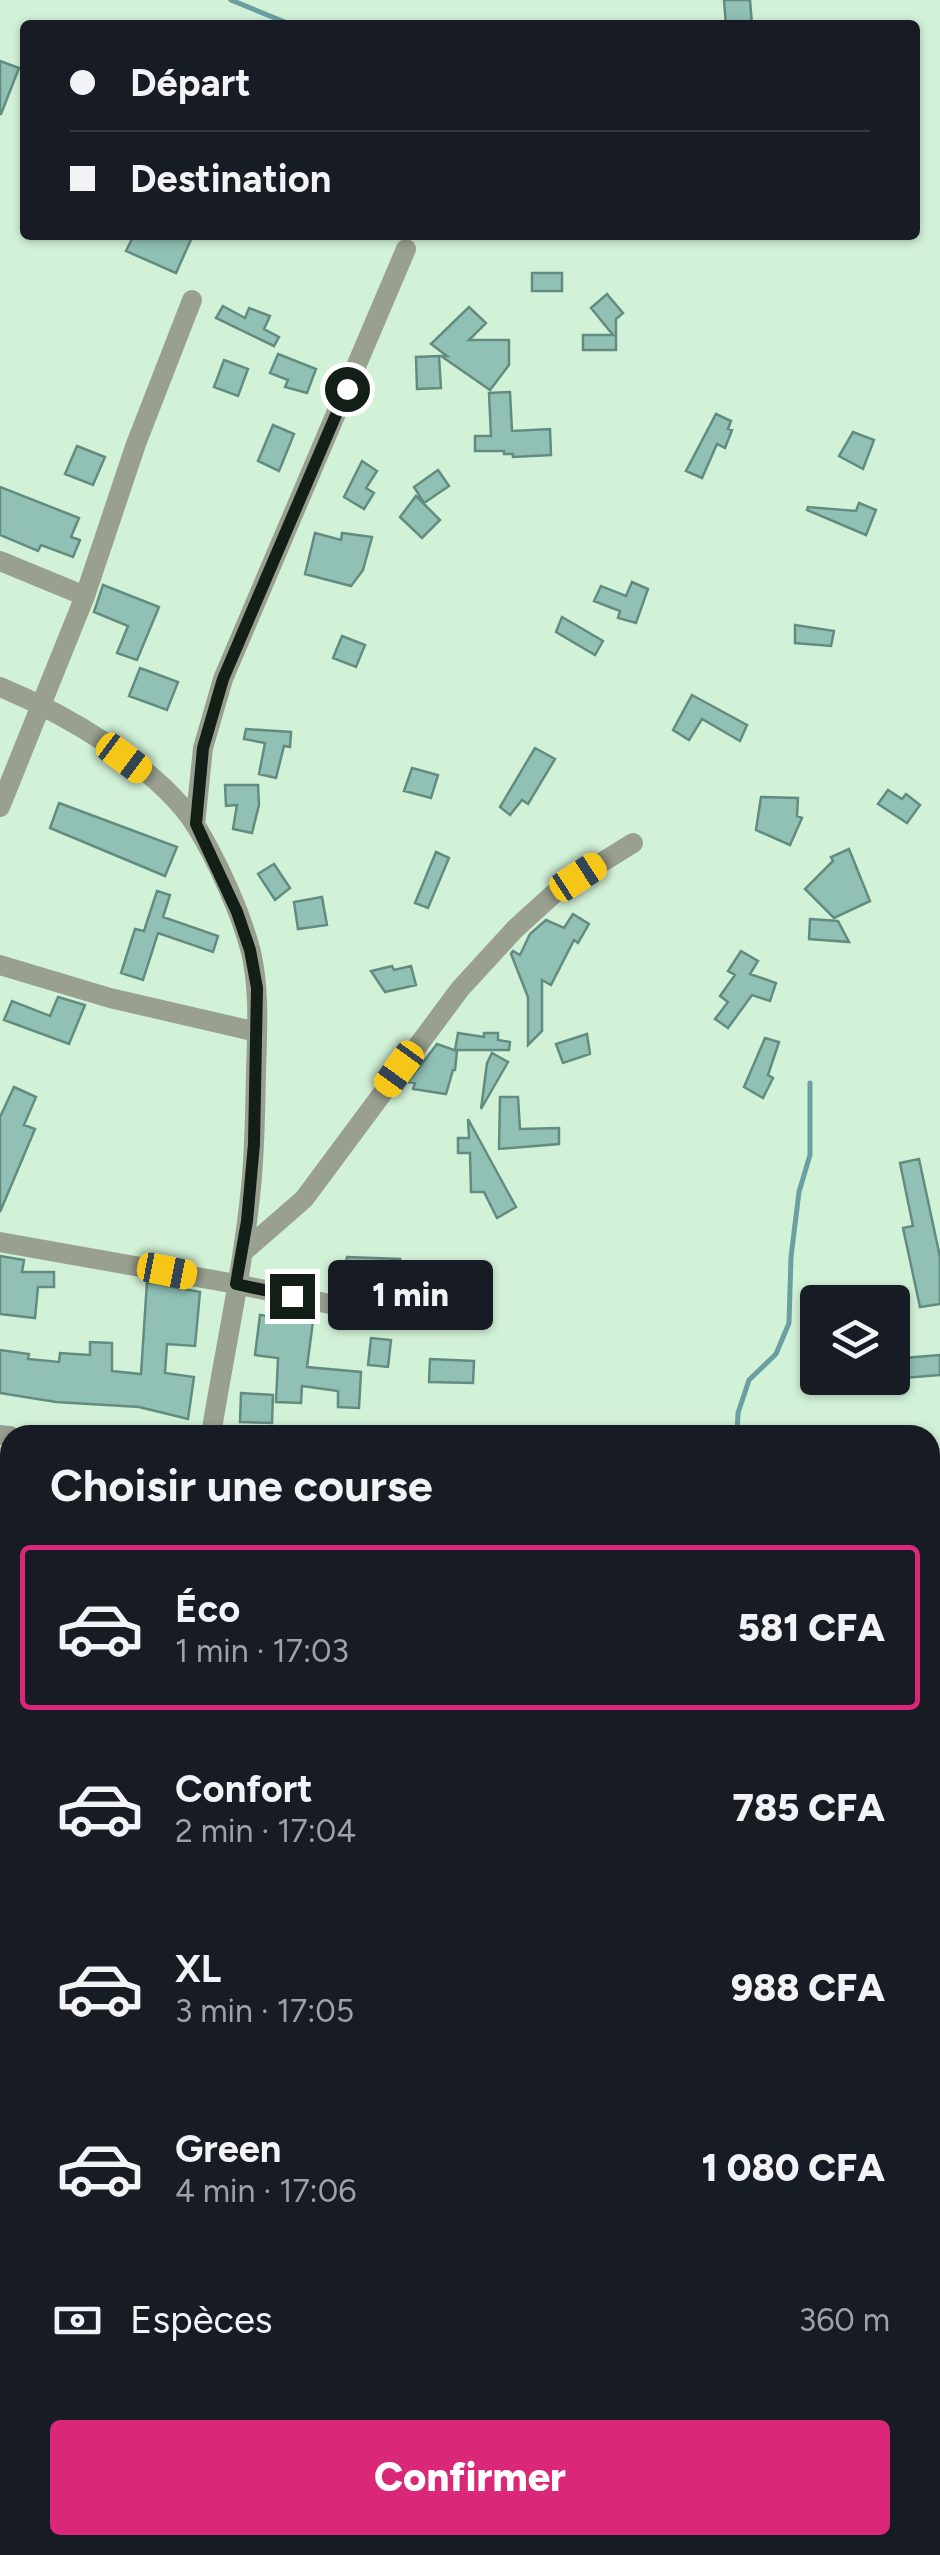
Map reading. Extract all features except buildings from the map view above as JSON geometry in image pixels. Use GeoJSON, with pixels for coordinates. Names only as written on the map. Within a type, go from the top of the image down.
{"type":"FeatureCollection","features":[{"type":"Feature","properties":{"kind":"street"},"geometry":{"type":"LineString","coordinates":[[196,824],[203,748],[223,679],[406,249]]}},
{"type":"Feature","properties":{"kind":"street"},"geometry":{"type":"LineString","coordinates":[[0,807],[5,777],[86,596],[136,444],[192,300]]}},
{"type":"Feature","properties":{"kind":"street"},"geometry":{"type":"LineString","coordinates":[[0,561],[86,596]]}},
{"type":"Feature","properties":{"kind":"street"},"geometry":{"type":"LineString","coordinates":[[0,687],[40,703],[94,735],[154,780],[196,824],[237,912],[250,950],[257,988],[254,1144],[242,1252],[213,1425]]}},
{"type":"Feature","properties":{"kind":"street"},"geometry":{"type":"LineString","coordinates":[[242,1252],[304,1199],[460,989],[515,929],[560,889],[633,843]]}},
{"type":"Feature","properties":{"kind":"street"},"geometry":{"type":"LineString","coordinates":[[0,965],[110,998],[257,1032]]}},
{"type":"Feature","properties":{"kind":"street"},"geometry":{"type":"LineString","coordinates":[[0,1242],[367,1312]]}},
{"type":"Feature","properties":{"kind":"waterway"},"geometry":{"type":"LineString","coordinates":[[231,0],[280,20]]}},
{"type":"Feature","properties":{"kind":"waterway"},"geometry":{"type":"LineString","coordinates":[[737,1425],[749,1380],[776,1354],[789,1323],[791,1257],[799,1192],[810,1155],[810,1083]]}},
{"type":"Feature","properties":{"kind":"route"},"geometry":{"type":"LineString","coordinates":[[292,1296],[236,1284],[251,1190],[257,988],[237,912],[196,824],[203,748],[223,679],[347,389]]}}]}
